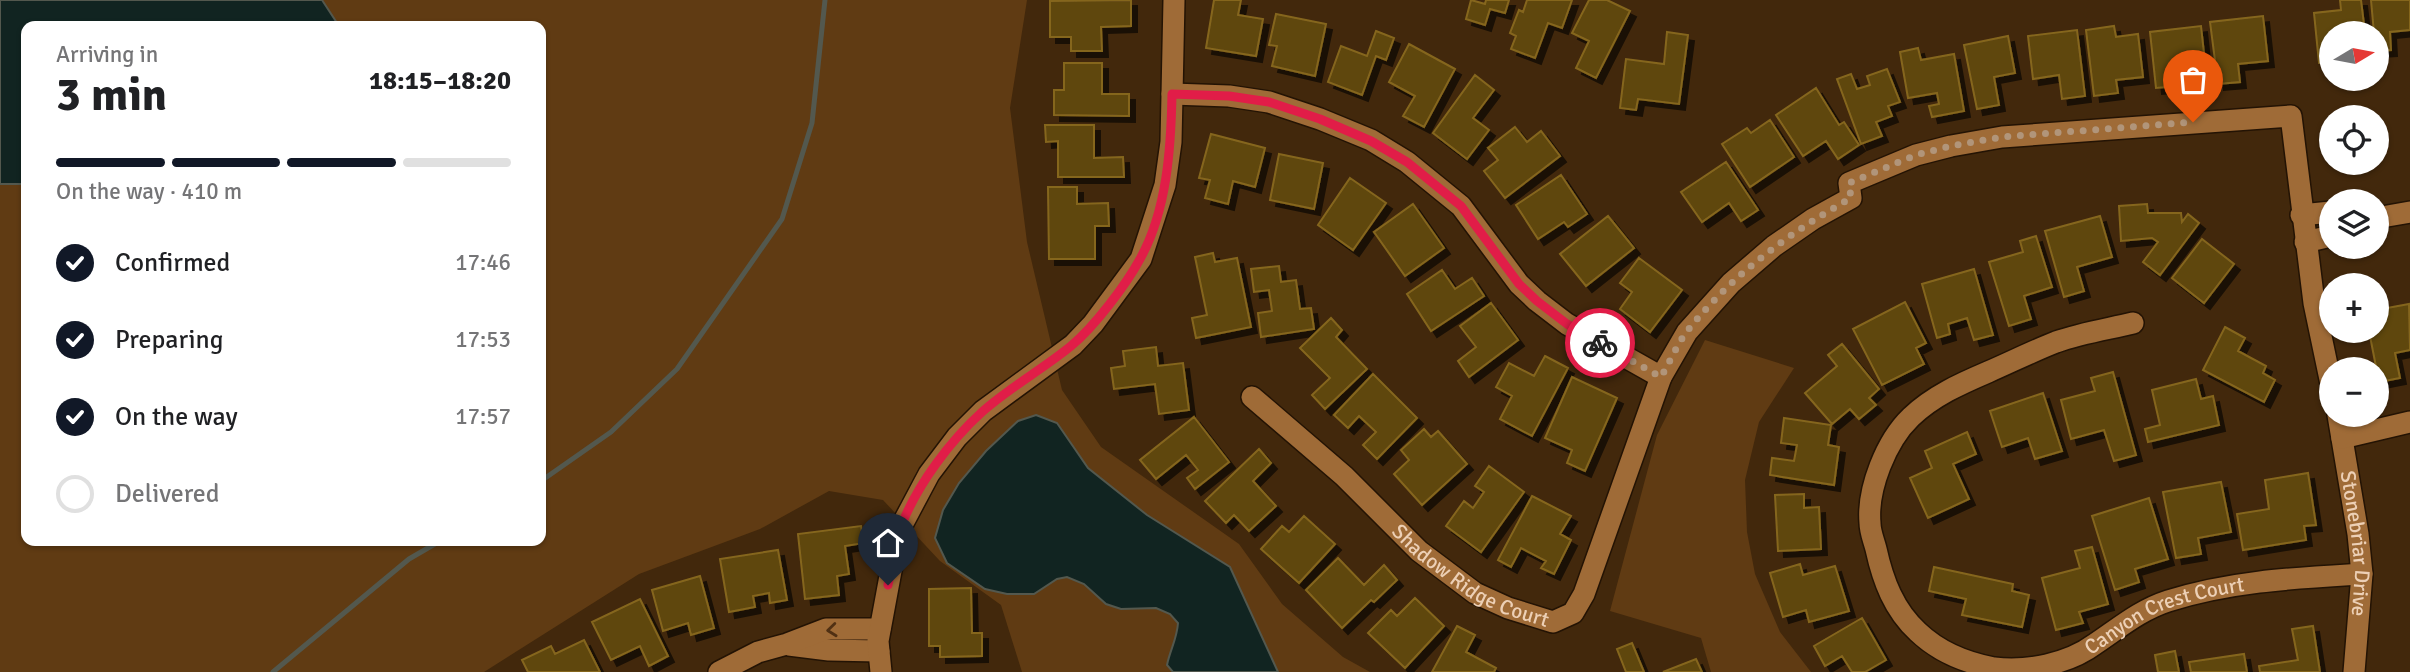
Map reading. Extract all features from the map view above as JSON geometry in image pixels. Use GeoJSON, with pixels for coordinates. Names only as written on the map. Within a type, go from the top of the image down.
{"type":"FeatureCollection","features":[{"type":"Feature","properties":{"kind":"street"},"geometry":{"type":"LineString","coordinates":[[787,644],[880,662],[880,629],[903,523],[929,474],[957,437],[983,411],[1073,345],[1141,259],[1165,185],[1171,142],[1174,0]]}},
{"type":"Feature","properties":{"kind":"street"},"geometry":{"type":"LineString","coordinates":[[1172,94],[1229,96],[1269,102],[1320,119],[1371,141],[1407,162],[1461,206],[1519,284],[1537,301],[1567,324],[1661,377]]}},
{"type":"Feature","properties":{"kind":"street","name":"Shadow Ridge Court"},"geometry":{"type":"LineString","coordinates":[[1252,397],[1344,476],[1419,551],[1464,585],[1508,608],[1553,622],[1573,613],[1584,594],[1661,377],[1687,332],[1731,284],[1774,246],[1851,198],[1849,183],[1883,167],[1951,146],[2002,137],[2291,116],[2301,215]]}},
{"type":"Feature","properties":{"kind":"street"},"geometry":{"type":"LineString","coordinates":[[2389,216],[2410,212]]}},
{"type":"Feature","properties":{"kind":"street"},"geometry":{"type":"LineString","coordinates":[[2319,213],[2301,215],[2325,357]]}},
{"type":"Feature","properties":{"kind":"street"},"geometry":{"type":"LineString","coordinates":[[2305,242],[2319,239]]}},
{"type":"Feature","properties":{"kind":"street","name":"Canyon Crest Court"},"geometry":{"type":"LineString","coordinates":[[2133,323],[2058,342],[1946,390],[1903,426],[1886,452],[1874,483],[1870,523],[1883,579],[1893,600],[1918,632],[1959,659],[1993,668],[2034,668],[2080,653],[2143,611],[2187,595],[2284,578],[2362,574]]}},
{"type":"Feature","properties":{"kind":"street"},"geometry":{"type":"LineString","coordinates":[[2342,438],[2410,422]]}},
{"type":"Feature","properties":{"kind":"street","name":"Stonebriar Drive"},"geometry":{"type":"LineString","coordinates":[[2340,427],[2362,574],[2354,672]]}},
{"type":"Feature","properties":{"kind":"street"},"geometry":{"type":"LineString","coordinates":[[719,672],[758,652],[826,629],[880,629]]}},
{"type":"Feature","properties":{"kind":"shaded area"},"geometry":{"type":"Polygon","coordinates":[[[0,0],[1027,0],[1010,108],[1027,242],[1062,390],[1101,447],[1239,544],[1282,604],[1343,657],[1370,672],[1022,672],[1001,605],[940,561],[883,500],[829,491],[760,529],[639,574],[484,672],[0,672],[0,0]]]}},
{"type":"Feature","properties":{"kind":"shaded area"},"geometry":{"type":"Polygon","coordinates":[[[1705,340],[1794,368],[1759,422],[1745,480],[1747,532],[1755,574],[1780,632],[1811,672],[1711,672],[1701,638],[1610,611],[1657,435],[1705,340]]]}},
{"type":"Feature","properties":{"kind":"water"},"geometry":{"type":"Polygon","coordinates":[[[0,0],[322,0],[336,21],[21,21],[21,184],[0,184],[0,0]]]}},
{"type":"Feature","properties":{"kind":"water"},"geometry":{"type":"Polygon","coordinates":[[[1036,415],[1057,423],[1088,468],[1147,515],[1230,567],[1278,672],[1173,672],[1167,665],[1178,623],[1170,614],[1156,608],[1121,609],[1106,604],[1084,584],[1067,577],[1057,579],[1034,594],[1007,594],[985,589],[947,563],[935,538],[943,510],[959,483],[986,451],[1018,421],[1036,415]]]}},
{"type":"Feature","properties":{"kind":"building"},"geometry":{"type":"Polygon","coordinates":[[[1131,0],[1131,26],[1101,27],[1102,51],[1071,51],[1071,37],[1050,37],[1050,1],[1131,0]]]}},
{"type":"Feature","properties":{"kind":"building"},"geometry":{"type":"Polygon","coordinates":[[[1214,0],[1241,0],[1238,15],[1263,19],[1256,56],[1206,48],[1214,0]]]}},
{"type":"Feature","properties":{"kind":"building"},"geometry":{"type":"Polygon","coordinates":[[[1471,0],[1485,4],[1486,0],[1509,0],[1505,13],[1490,9],[1485,25],[1466,19],[1471,0]]]}},
{"type":"Feature","properties":{"kind":"building"},"geometry":{"type":"Polygon","coordinates":[[[1527,0],[1572,0],[1562,28],[1548,23],[1535,58],[1511,49],[1516,36],[1510,33],[1519,10],[1523,12],[1527,0]]]}},
{"type":"Feature","properties":{"kind":"building"},"geometry":{"type":"Polygon","coordinates":[[[1589,0],[1607,0],[1630,11],[1596,78],[1576,68],[1589,41],[1572,33],[1589,0]]]}},
{"type":"Feature","properties":{"kind":"building"},"geometry":{"type":"Polygon","coordinates":[[[2340,0],[2361,0],[2364,21],[2319,21],[2319,63],[2314,13],[2341,10],[2340,0]]]}},
{"type":"Feature","properties":{"kind":"building"},"geometry":{"type":"Polygon","coordinates":[[[2371,0],[2410,0],[2410,30],[2390,32],[2391,50],[2389,21],[2373,21],[2371,0]]]}},
{"type":"Feature","properties":{"kind":"building"},"geometry":{"type":"Polygon","coordinates":[[[1276,14],[1326,24],[1315,76],[1272,66],[1277,46],[1269,45],[1276,14]]]}},
{"type":"Feature","properties":{"kind":"building"},"geometry":{"type":"Polygon","coordinates":[[[2263,16],[2268,61],[2238,64],[2240,82],[2218,84],[2210,22],[2263,16]]]}},
{"type":"Feature","properties":{"kind":"building"},"geometry":{"type":"Polygon","coordinates":[[[2114,26],[2116,37],[2138,34],[2143,77],[2116,80],[2118,93],[2094,96],[2086,30],[2114,26]]]}},
{"type":"Feature","properties":{"kind":"building"},"geometry":{"type":"Polygon","coordinates":[[[2201,26],[2205,63],[2174,66],[2177,86],[2156,88],[2150,32],[2201,26]]]}},
{"type":"Feature","properties":{"kind":"building"},"geometry":{"type":"Polygon","coordinates":[[[2077,30],[2085,96],[2062,99],[2059,75],[2033,79],[2028,36],[2077,30]]]}},
{"type":"Feature","properties":{"kind":"building"},"geometry":{"type":"Polygon","coordinates":[[[1376,31],[1394,38],[1386,60],[1376,56],[1362,95],[1328,82],[1341,46],[1367,56],[1376,31]]]}},
{"type":"Feature","properties":{"kind":"building"},"geometry":{"type":"Polygon","coordinates":[[[1667,32],[1688,35],[1679,104],[1638,99],[1636,110],[1620,108],[1626,59],[1664,64],[1667,32]]]}},
{"type":"Feature","properties":{"kind":"building"},"geometry":{"type":"Polygon","coordinates":[[[2008,36],[2015,73],[1994,77],[1999,105],[1977,109],[1964,45],[2008,36]]]}},
{"type":"Feature","properties":{"kind":"building"},"geometry":{"type":"Polygon","coordinates":[[[1409,44],[1455,69],[1424,127],[1403,116],[1415,96],[1389,82],[1409,44]]]}},
{"type":"Feature","properties":{"kind":"building"},"geometry":{"type":"Polygon","coordinates":[[[1918,48],[1921,60],[1954,54],[1964,111],[1932,117],[1929,106],[1939,104],[1937,93],[1908,98],[1900,52],[1918,48]]]}},
{"type":"Feature","properties":{"kind":"building"},"geometry":{"type":"Polygon","coordinates":[[[1064,63],[1102,63],[1102,94],[1129,94],[1129,116],[1054,115],[1054,90],[1064,90],[1064,63]]]}},
{"type":"Feature","properties":{"kind":"building"},"geometry":{"type":"Polygon","coordinates":[[[1887,69],[1900,102],[1888,106],[1892,116],[1876,122],[1882,136],[1861,144],[1837,79],[1851,74],[1857,89],[1870,85],[1867,76],[1887,69]]]}},
{"type":"Feature","properties":{"kind":"building"},"geometry":{"type":"Polygon","coordinates":[[[1475,75],[1494,90],[1473,118],[1489,130],[1467,159],[1433,133],[1475,75]]]}},
{"type":"Feature","properties":{"kind":"building"},"geometry":{"type":"Polygon","coordinates":[[[1816,88],[1839,125],[1844,122],[1859,145],[1838,159],[1826,141],[1803,156],[1776,115],[1816,88]]]}},
{"type":"Feature","properties":{"kind":"building"},"geometry":{"type":"Polygon","coordinates":[[[1770,120],[1794,157],[1750,187],[1722,144],[1747,128],[1751,133],[1770,120]]]}},
{"type":"Feature","properties":{"kind":"building"},"geometry":{"type":"Polygon","coordinates":[[[1045,125],[1094,125],[1094,158],[1123,157],[1124,177],[1058,177],[1058,141],[1046,142],[1045,125]]]}},
{"type":"Feature","properties":{"kind":"building"},"geometry":{"type":"Polygon","coordinates":[[[1515,127],[1527,142],[1541,131],[1560,156],[1505,198],[1484,171],[1498,160],[1488,148],[1515,127]]]}},
{"type":"Feature","properties":{"kind":"building"},"geometry":{"type":"Polygon","coordinates":[[[1211,134],[1265,148],[1255,187],[1233,181],[1228,204],[1205,198],[1210,180],[1199,178],[1211,134]]]}},
{"type":"Feature","properties":{"kind":"building"},"geometry":{"type":"Polygon","coordinates":[[[1279,154],[1323,163],[1314,209],[1270,200],[1279,154]]]}},
{"type":"Feature","properties":{"kind":"building"},"geometry":{"type":"Polygon","coordinates":[[[1726,162],[1758,210],[1741,221],[1729,203],[1702,222],[1681,192],[1726,162]]]}},
{"type":"Feature","properties":{"kind":"building"},"geometry":{"type":"Polygon","coordinates":[[[1561,175],[1587,214],[1568,227],[1564,222],[1538,239],[1516,205],[1561,175]]]}},
{"type":"Feature","properties":{"kind":"building"},"geometry":{"type":"Polygon","coordinates":[[[1350,178],[1386,203],[1353,250],[1318,225],[1350,178]]]}},
{"type":"Feature","properties":{"kind":"building"},"geometry":{"type":"Polygon","coordinates":[[[1048,187],[1077,187],[1077,204],[1108,203],[1109,226],[1095,226],[1095,259],[1049,259],[1048,187]]]}},
{"type":"Feature","properties":{"kind":"building"},"geometry":{"type":"Polygon","coordinates":[[[1413,204],[1444,248],[1405,276],[1374,232],[1413,204]]]}},
{"type":"Feature","properties":{"kind":"building"},"geometry":{"type":"Polygon","coordinates":[[[2147,204],[2148,213],[2181,213],[2182,222],[2188,214],[2199,223],[2160,275],[2143,262],[2158,242],[2152,238],[2121,241],[2119,206],[2147,204]]]}},
{"type":"Feature","properties":{"kind":"building"},"geometry":{"type":"Polygon","coordinates":[[[1608,216],[1634,248],[1586,286],[1560,254],[1608,216]]]}},
{"type":"Feature","properties":{"kind":"building"},"geometry":{"type":"Polygon","coordinates":[[[2100,216],[2112,257],[2077,267],[2084,291],[2064,297],[2045,231],[2100,216]]]}},
{"type":"Feature","properties":{"kind":"building"},"geometry":{"type":"Polygon","coordinates":[[[2036,236],[2052,287],[2024,296],[2031,319],[2009,326],[1989,262],[2023,252],[2020,241],[2036,236]]]}},
{"type":"Feature","properties":{"kind":"building"},"geometry":{"type":"Polygon","coordinates":[[[2202,239],[2234,264],[2204,303],[2172,278],[2202,239]]]}},
{"type":"Feature","properties":{"kind":"building"},"geometry":{"type":"Polygon","coordinates":[[[1213,253],[1215,262],[1237,258],[1251,327],[1196,338],[1192,318],[1207,315],[1195,257],[1213,253]]]}},
{"type":"Feature","properties":{"kind":"building"},"geometry":{"type":"Polygon","coordinates":[[[1639,258],[1682,290],[1650,332],[1620,309],[1632,292],[1620,283],[1639,258]]]}},
{"type":"Feature","properties":{"kind":"building"},"geometry":{"type":"Polygon","coordinates":[[[1279,266],[1281,282],[1296,280],[1300,309],[1311,308],[1314,329],[1261,337],[1258,313],[1272,311],[1269,290],[1254,292],[1251,269],[1279,266]]]}},
{"type":"Feature","properties":{"kind":"building"},"geometry":{"type":"Polygon","coordinates":[[[1974,269],[1993,335],[1974,340],[1967,318],[1948,324],[1950,334],[1937,338],[1922,284],[1974,269]]]}},
{"type":"Feature","properties":{"kind":"building"},"geometry":{"type":"Polygon","coordinates":[[[1442,270],[1455,289],[1472,278],[1484,296],[1431,331],[1407,294],[1442,270]]]}},
{"type":"Feature","properties":{"kind":"building"},"geometry":{"type":"Polygon","coordinates":[[[1905,302],[1926,343],[1916,348],[1924,364],[1882,385],[1853,329],[1905,302]]]}},
{"type":"Feature","properties":{"kind":"building"},"geometry":{"type":"Polygon","coordinates":[[[1491,303],[1518,340],[1469,377],[1458,361],[1476,347],[1460,326],[1491,303]]]}},
{"type":"Feature","properties":{"kind":"building"},"geometry":{"type":"Polygon","coordinates":[[[2409,304],[2410,350],[2395,353],[2400,378],[2389,380],[2389,357],[2374,357],[2371,343],[2389,343],[2389,308],[2409,304]]]}},
{"type":"Feature","properties":{"kind":"building"},"geometry":{"type":"Polygon","coordinates":[[[1331,318],[1342,330],[1336,337],[1367,369],[1325,409],[1312,395],[1330,378],[1300,348],[1331,318]]]}},
{"type":"Feature","properties":{"kind":"building"},"geometry":{"type":"Polygon","coordinates":[[[2225,327],[2245,338],[2238,351],[2266,366],[2263,373],[2275,380],[2264,402],[2203,370],[2225,327]]]}},
{"type":"Feature","properties":{"kind":"building"},"geometry":{"type":"Polygon","coordinates":[[[1842,344],[1879,389],[1869,398],[1876,405],[1859,419],[1850,409],[1832,424],[1805,393],[1837,366],[1828,355],[1842,344]]]}},
{"type":"Feature","properties":{"kind":"building"},"geometry":{"type":"Polygon","coordinates":[[[1156,347],[1158,366],[1183,363],[1189,410],[1159,414],[1155,384],[1114,389],[1111,368],[1125,366],[1123,351],[1156,347]]]}},
{"type":"Feature","properties":{"kind":"building"},"geometry":{"type":"Polygon","coordinates":[[[1545,356],[1568,368],[1532,436],[1500,419],[1512,396],[1496,387],[1509,363],[1534,376],[1545,356]]]}},
{"type":"Feature","properties":{"kind":"building"},"geometry":{"type":"Polygon","coordinates":[[[2113,372],[2136,455],[2114,461],[2104,430],[2071,439],[2061,400],[2095,391],[2091,378],[2113,372]]]}},
{"type":"Feature","properties":{"kind":"building"},"geometry":{"type":"Polygon","coordinates":[[[1373,374],[1417,418],[1377,459],[1363,445],[1376,432],[1359,416],[1348,428],[1334,415],[1373,374]]]}},
{"type":"Feature","properties":{"kind":"building"},"geometry":{"type":"Polygon","coordinates":[[[1572,377],[1617,398],[1585,471],[1567,463],[1572,450],[1545,438],[1572,377]]]}},
{"type":"Feature","properties":{"kind":"building"},"geometry":{"type":"Polygon","coordinates":[[[2196,379],[2201,399],[2213,396],[2219,425],[2148,442],[2145,429],[2160,425],[2152,390],[2196,379]]]}},
{"type":"Feature","properties":{"kind":"building"},"geometry":{"type":"Polygon","coordinates":[[[2043,393],[2062,451],[2035,459],[2028,438],[2002,447],[1990,411],[2043,393]]]}},
{"type":"Feature","properties":{"kind":"building"},"geometry":{"type":"Polygon","coordinates":[[[1194,417],[1229,462],[1195,489],[1187,478],[1198,470],[1186,455],[1156,479],[1140,460],[1194,417]]]}},
{"type":"Feature","properties":{"kind":"building"},"geometry":{"type":"Polygon","coordinates":[[[1784,418],[1831,425],[1828,445],[1839,447],[1834,485],[1770,475],[1772,458],[1794,461],[1797,445],[1781,443],[1784,418]]]}},
{"type":"Feature","properties":{"kind":"building"},"geometry":{"type":"Polygon","coordinates":[[[1424,429],[1431,437],[1438,431],[1467,464],[1422,505],[1394,474],[1409,460],[1401,450],[1424,429]]]}},
{"type":"Feature","properties":{"kind":"building"},"geometry":{"type":"Polygon","coordinates":[[[1967,432],[1976,454],[1953,464],[1969,499],[1928,518],[1910,478],[1932,468],[1925,451],[1967,432]]]}},
{"type":"Feature","properties":{"kind":"building"},"geometry":{"type":"Polygon","coordinates":[[[1259,449],[1271,463],[1253,481],[1276,506],[1249,531],[1234,515],[1226,523],[1205,501],[1259,449]]]}},
{"type":"Feature","properties":{"kind":"building"},"geometry":{"type":"Polygon","coordinates":[[[1489,466],[1524,492],[1481,552],[1446,526],[1464,501],[1473,508],[1484,492],[1475,486],[1489,466]]]}},
{"type":"Feature","properties":{"kind":"building"},"geometry":{"type":"Polygon","coordinates":[[[2308,473],[2316,525],[2304,526],[2306,540],[2243,550],[2237,514],[2269,509],[2265,480],[2308,473]]]}},
{"type":"Feature","properties":{"kind":"building"},"geometry":{"type":"Polygon","coordinates":[[[2221,482],[2231,532],[2198,538],[2201,554],[2176,558],[2163,492],[2221,482]]]}},
{"type":"Feature","properties":{"kind":"building"},"geometry":{"type":"Polygon","coordinates":[[[1804,494],[1804,508],[1819,507],[1821,549],[1778,551],[1775,495],[1804,494]]]}},
{"type":"Feature","properties":{"kind":"building"},"geometry":{"type":"Polygon","coordinates":[[[1532,496],[1571,516],[1560,534],[1571,540],[1554,574],[1541,568],[1546,561],[1521,548],[1511,567],[1498,560],[1532,496]]]}},
{"type":"Feature","properties":{"kind":"building"},"geometry":{"type":"Polygon","coordinates":[[[2149,498],[2168,559],[2135,569],[2139,582],[2115,590],[2092,516],[2149,498]]]}},
{"type":"Feature","properties":{"kind":"building"},"geometry":{"type":"Polygon","coordinates":[[[1304,516],[1335,544],[1299,583],[1261,549],[1282,526],[1289,532],[1304,516]]]}},
{"type":"Feature","properties":{"kind":"building"},"geometry":{"type":"Polygon","coordinates":[[[861,526],[864,543],[845,546],[849,574],[837,576],[839,595],[805,599],[798,534],[861,526]]]}},
{"type":"Feature","properties":{"kind":"building"},"geometry":{"type":"Polygon","coordinates":[[[2092,547],[2108,604],[2079,612],[2083,623],[2056,630],[2042,578],[2080,568],[2075,551],[2092,547]]]}},
{"type":"Feature","properties":{"kind":"building"},"geometry":{"type":"Polygon","coordinates":[[[778,550],[787,600],[770,603],[769,593],[753,596],[755,607],[729,612],[720,559],[778,550]]]}},
{"type":"Feature","properties":{"kind":"building"},"geometry":{"type":"Polygon","coordinates":[[[1338,558],[1364,585],[1384,565],[1397,580],[1342,628],[1306,590],[1338,558]]]}},
{"type":"Feature","properties":{"kind":"building"},"geometry":{"type":"Polygon","coordinates":[[[1800,564],[1803,575],[1835,566],[1849,611],[1809,622],[1806,610],[1783,617],[1770,573],[1800,564]]]}},
{"type":"Feature","properties":{"kind":"building"},"geometry":{"type":"Polygon","coordinates":[[[1934,567],[2013,584],[2012,591],[2029,595],[2022,627],[1962,615],[1966,599],[1929,591],[1934,567]]]}},
{"type":"Feature","properties":{"kind":"building"},"geometry":{"type":"Polygon","coordinates":[[[700,576],[714,628],[691,635],[688,623],[663,631],[652,590],[700,576]]]}},
{"type":"Feature","properties":{"kind":"building"},"geometry":{"type":"Polygon","coordinates":[[[971,588],[972,633],[982,633],[982,656],[940,657],[940,646],[929,646],[929,589],[971,588]]]}},
{"type":"Feature","properties":{"kind":"building"},"geometry":{"type":"Polygon","coordinates":[[[1415,598],[1444,626],[1405,668],[1368,633],[1391,610],[1397,616],[1415,598]]]}},
{"type":"Feature","properties":{"kind":"building"},"geometry":{"type":"Polygon","coordinates":[[[640,599],[668,656],[649,666],[640,646],[611,660],[592,622],[640,599]]]}},
{"type":"Feature","properties":{"kind":"building"},"geometry":{"type":"Polygon","coordinates":[[[1862,618],[1886,660],[1865,672],[1852,672],[1842,656],[1825,666],[1814,646],[1862,618]]]}},
{"type":"Feature","properties":{"kind":"building"},"geometry":{"type":"Polygon","coordinates":[[[1457,626],[1475,635],[1466,652],[1496,668],[1494,672],[1432,672],[1457,626]]]}},
{"type":"Feature","properties":{"kind":"building"},"geometry":{"type":"Polygon","coordinates":[[[2313,626],[2320,672],[2260,672],[2259,666],[2298,660],[2292,629],[2313,626]]]}},
{"type":"Feature","properties":{"kind":"building"},"geometry":{"type":"Polygon","coordinates":[[[584,640],[600,672],[528,672],[522,660],[551,646],[555,654],[584,640]]]}},
{"type":"Feature","properties":{"kind":"building"},"geometry":{"type":"Polygon","coordinates":[[[1632,643],[1644,672],[1626,672],[1617,649],[1632,643]]]}},
{"type":"Feature","properties":{"kind":"building"},"geometry":{"type":"Polygon","coordinates":[[[2175,651],[2179,672],[2158,672],[2155,655],[2175,651]]]}},
{"type":"Feature","properties":{"kind":"building"},"geometry":{"type":"Polygon","coordinates":[[[2244,654],[2247,672],[2191,672],[2189,662],[2244,654]]]}},
{"type":"Feature","properties":{"kind":"building"},"geometry":{"type":"Polygon","coordinates":[[[1696,659],[1702,672],[1663,672],[1696,659]]]}},
{"type":"Feature","properties":{"kind":"waterway"},"geometry":{"type":"LineString","coordinates":[[546,478],[611,432],[677,369],[782,219],[812,123],[825,0]]}},
{"type":"Feature","properties":{"kind":"waterway"},"geometry":{"type":"LineString","coordinates":[[273,672],[409,559],[431,546]]}},
{"type":"Feature","properties":{"kind":"way so far"},"geometry":{"type":"LineString","coordinates":[[1600,343],[1661,377],[1687,332],[1731,284],[1774,246],[1851,198],[1849,183],[1883,167],[1951,146],[2002,137],[2193,122]]}},
{"type":"Feature","properties":{"kind":"route"},"geometry":{"type":"LineString","coordinates":[[888,585],[903,523],[929,474],[957,437],[983,411],[1073,345],[1093,324],[1141,259],[1165,185],[1171,142],[1172,94],[1229,96],[1269,102],[1320,119],[1371,141],[1407,162],[1461,206],[1519,284],[1567,324],[1600,343]]}}]}
